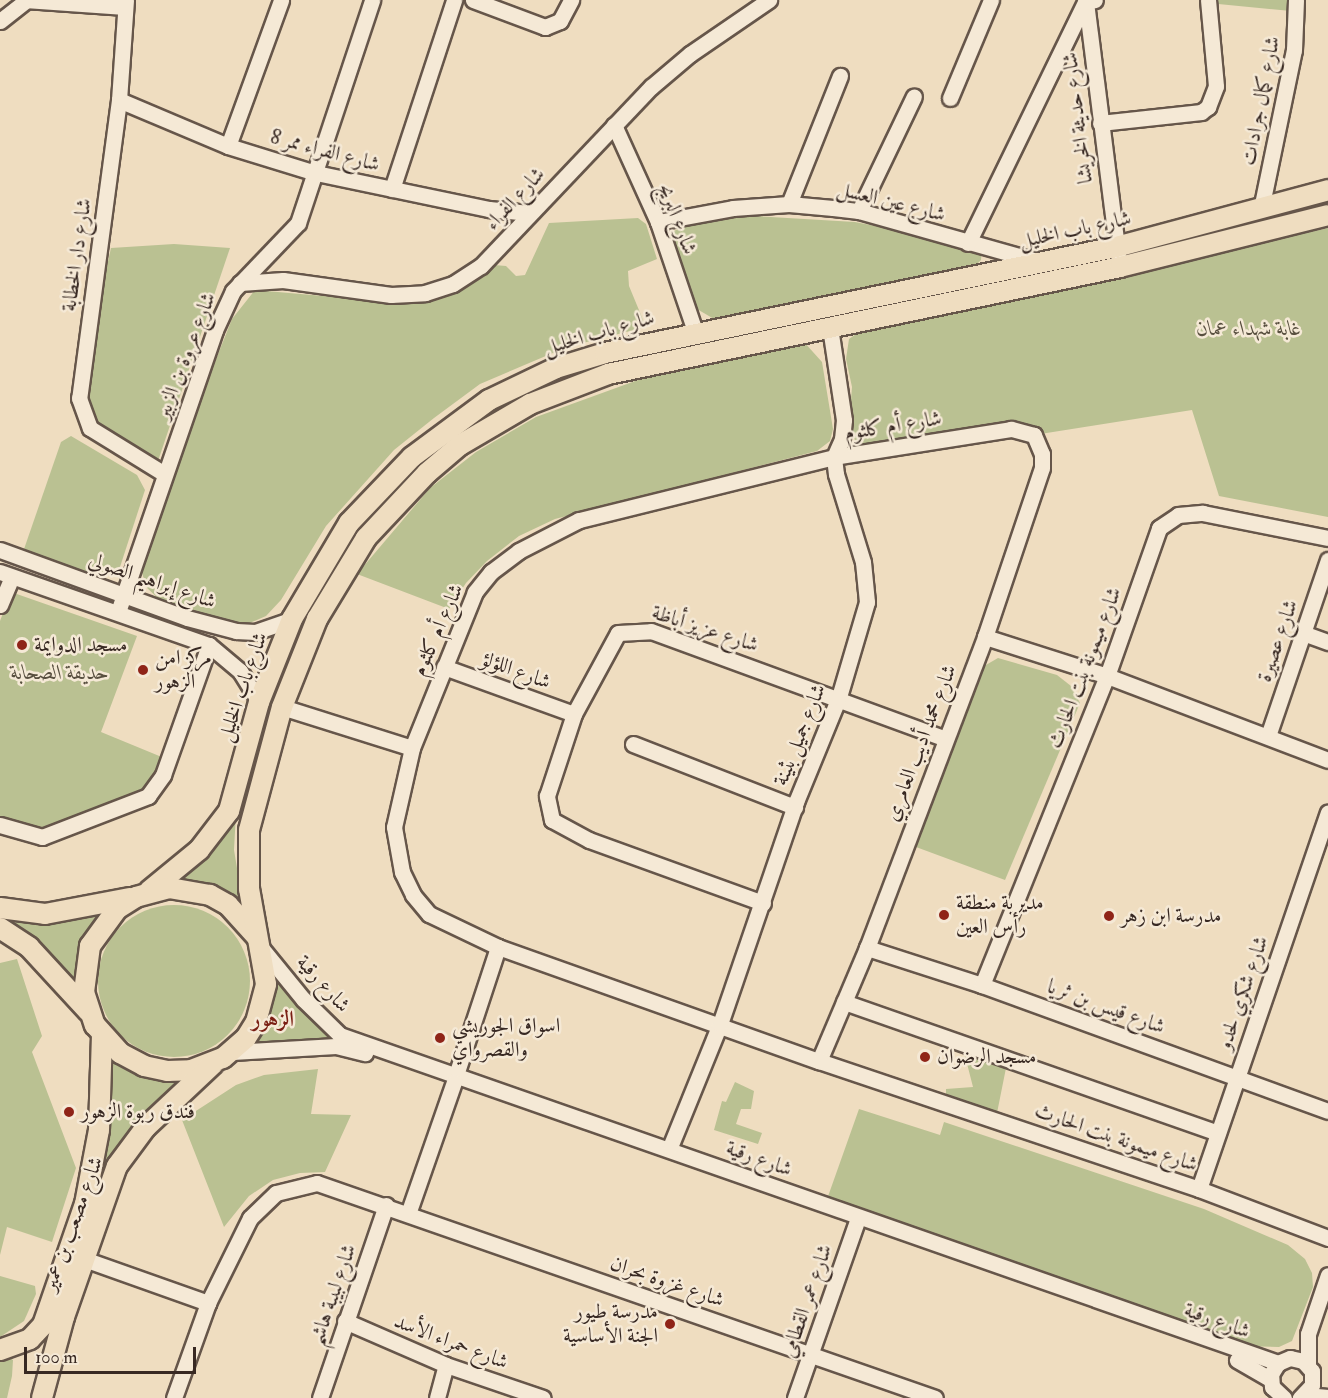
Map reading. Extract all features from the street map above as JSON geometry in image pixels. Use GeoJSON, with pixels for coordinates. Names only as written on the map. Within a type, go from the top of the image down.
{"type":"FeatureCollection","features":[{"type":"Feature","properties":{"kind":"main road","name":"شارع باب الخليل"},"geometry":{"type":"LineString","coordinates":[[142,895],[200,850],[229,811],[259,702],[292,619],[350,523],[379,489],[412,457],[489,400],[556,368],[695,331],[1116,247],[1328,189]]}},
{"type":"Feature","properties":{"kind":"main road","name":"شارع باب الخليل"},"geometry":{"type":"LineString","coordinates":[[257,941],[249,889],[249,830],[282,707],[317,619],[366,538],[427,473],[460,445],[530,404],[608,374],[1120,267],[1328,215]]}},
{"type":"Feature","properties":{"kind":"main road"},"geometry":{"type":"LineString","coordinates":[[0,908],[45,914],[142,895],[190,889],[210,895],[228,905],[257,941],[266,974],[263,1003],[246,1038],[232,1052],[214,1063],[179,1071],[144,1066],[120,1053],[102,1035],[90,1014],[29,947],[0,928]]}},
{"type":"Feature","properties":{"kind":"main road"},"geometry":{"type":"LineString","coordinates":[[90,1014],[84,969],[90,946],[117,909],[142,895]]}},
{"type":"Feature","properties":{"kind":"main road"},"geometry":{"type":"LineString","coordinates":[[0,1350],[30,1339],[43,1325],[85,1204],[99,1130],[102,1035]]}},
{"type":"Feature","properties":{"kind":"main road","name":"شارع مصعب بن عمير"},"geometry":{"type":"LineString","coordinates":[[42,1398],[84,1259],[113,1176],[130,1146],[214,1063]]}},
{"type":"Feature","properties":{"kind":"street"},"geometry":{"type":"LineString","coordinates":[[0,21],[26,0],[125,4]]}},
{"type":"Feature","properties":{"kind":"street"},"geometry":{"type":"LineString","coordinates":[[228,146],[281,0]]}},
{"type":"Feature","properties":{"kind":"street","name":"شارع عروة بن الزبير"},"geometry":{"type":"LineString","coordinates":[[118,612],[163,473],[215,330],[240,283],[295,229],[316,173],[372,0]]}},
{"type":"Feature","properties":{"kind":"street"},"geometry":{"type":"LineString","coordinates":[[392,189],[454,0]]}},
{"type":"Feature","properties":{"kind":"street"},"geometry":{"type":"LineString","coordinates":[[473,0],[545,27],[560,21],[571,0]]}},
{"type":"Feature","properties":{"kind":"street"},"geometry":{"type":"LineString","coordinates":[[950,98],[991,0]]}},
{"type":"Feature","properties":{"kind":"street"},"geometry":{"type":"LineString","coordinates":[[1100,123],[1201,112],[1208,107],[1216,87],[1208,0]]}},
{"type":"Feature","properties":{"kind":"street","name":"شارع كمال جرادات"},"geometry":{"type":"LineString","coordinates":[[1261,209],[1294,50],[1296,0]]}},
{"type":"Feature","properties":{"kind":"street","name":"شارع الفراء"},"geometry":{"type":"LineString","coordinates":[[240,283],[267,279],[391,295],[425,293],[453,284],[481,266],[614,125],[690,54],[766,1]]}},
{"type":"Feature","properties":{"kind":"street"},"geometry":{"type":"LineString","coordinates":[[968,243],[1089,1]]}},
{"type":"Feature","properties":{"kind":"street","name":"شارع حديثة الخريشا"},"geometry":{"type":"LineString","coordinates":[[1089,1],[1100,123],[1120,267]]}},
{"type":"Feature","properties":{"kind":"street","name":"شارع دار الخطابة"},"geometry":{"type":"LineString","coordinates":[[125,4],[119,100],[79,398],[90,428],[163,473]]}},
{"type":"Feature","properties":{"kind":"street"},"geometry":{"type":"LineString","coordinates":[[789,204],[840,76]]}},
{"type":"Feature","properties":{"kind":"street"},"geometry":{"type":"LineString","coordinates":[[859,211],[914,96]]}},
{"type":"Feature","properties":{"kind":"street","name":"شارع الفراء ممر 8"},"geometry":{"type":"LineString","coordinates":[[119,100],[228,146],[316,173],[529,213]]}},
{"type":"Feature","properties":{"kind":"street","name":"شارع البريج"},"geometry":{"type":"LineString","coordinates":[[614,125],[658,222],[695,331]]}},
{"type":"Feature","properties":{"kind":"street","name":"شارع عين العسل"},"geometry":{"type":"LineString","coordinates":[[658,222],[709,210],[789,204],[859,211],[1041,262]]}},
{"type":"Feature","properties":{"kind":"street"},"geometry":{"type":"LineString","coordinates":[[830,327],[844,420],[842,440],[834,457]]}},
{"type":"Feature","properties":{"kind":"street","name":"شارع أم كلثوم"},"geometry":{"type":"LineString","coordinates":[[720,1024],[498,947],[429,914],[413,895],[402,872],[394,827],[412,748],[475,592],[491,572],[546,534],[579,520],[834,457],[1011,429],[1034,435]]}},
{"type":"Feature","properties":{"kind":"street","name":"شارع محمد أديب العامري"},"geometry":{"type":"LineString","coordinates":[[819,1061],[867,948],[944,738],[985,637],[1042,468],[1042,454],[1034,435]]}},
{"type":"Feature","properties":{"kind":"street","name":"شارع جميل بثينة"},"geometry":{"type":"LineString","coordinates":[[669,1147],[720,1024],[795,807],[839,697],[868,590],[834,457]]}},
{"type":"Feature","properties":{"kind":"street","name":"شارع ميمونة بنت الحارث"},"geometry":{"type":"LineString","coordinates":[[982,985],[1107,676],[1159,528],[1166,521],[1178,515],[1203,513],[1328,538]]}},
{"type":"Feature","properties":{"kind":"street","name":"شارع إبراهيم الصولي"},"geometry":{"type":"LineString","coordinates":[[0,550],[188,618],[236,631],[255,632],[292,619]]}},
{"type":"Feature","properties":{"kind":"street","name":"شارع عصيرة"},"geometry":{"type":"LineString","coordinates":[[1268,736],[1328,560]]}},
{"type":"Feature","properties":{"kind":"street"},"geometry":{"type":"LineString","coordinates":[[0,605],[6,575]]}},
{"type":"Feature","properties":{"kind":"street","name":"شارع إبراهيم الصولي"},"geometry":{"type":"LineString","coordinates":[[6,575],[209,645],[240,670],[259,702]]}},
{"type":"Feature","properties":{"kind":"street","name":"شارع عزيز أباظة"},"geometry":{"type":"LineString","coordinates":[[763,903],[589,840],[552,820],[547,795],[574,714],[618,633],[638,629],[839,697],[944,738]]}},
{"type":"Feature","properties":{"kind":"street"},"geometry":{"type":"LineString","coordinates":[[1303,633],[1328,642]]}},
{"type":"Feature","properties":{"kind":"street"},"geometry":{"type":"LineString","coordinates":[[985,637],[1107,676],[1328,760]]}},
{"type":"Feature","properties":{"kind":"street"},"geometry":{"type":"LineString","coordinates":[[0,825],[42,837],[148,796],[163,775],[209,645]]}},
{"type":"Feature","properties":{"kind":"street","name":"شارع اللؤلؤ"},"geometry":{"type":"LineString","coordinates":[[444,667],[574,714]]}},
{"type":"Feature","properties":{"kind":"street"},"geometry":{"type":"LineString","coordinates":[[282,707],[412,748]]}},
{"type":"Feature","properties":{"kind":"street"},"geometry":{"type":"LineString","coordinates":[[633,744],[795,807]]}},
{"type":"Feature","properties":{"kind":"street","name":"شارع شكري لحدو"},"geometry":{"type":"LineString","coordinates":[[1199,1189],[1328,812]]}},
{"type":"Feature","properties":{"kind":"street","name":"شارع رقية"},"geometry":{"type":"LineString","coordinates":[[257,941],[303,999],[340,1035],[1250,1365],[1277,1392]]}},
{"type":"Feature","properties":{"kind":"street"},"geometry":{"type":"LineString","coordinates":[[408,1214],[498,947]]}},
{"type":"Feature","properties":{"kind":"street","name":"شارع قيس بن ثريا"},"geometry":{"type":"LineString","coordinates":[[867,948],[982,985],[1328,1111]]}},
{"type":"Feature","properties":{"kind":"street"},"geometry":{"type":"LineString","coordinates":[[844,1002],[1218,1133]]}},
{"type":"Feature","properties":{"kind":"street","name":"شارع ميمونة بنت الحارث"},"geometry":{"type":"LineString","coordinates":[[720,1024],[819,1061],[1199,1189],[1328,1238]]}},
{"type":"Feature","properties":{"kind":"street","name":"شارع رقية"},"geometry":{"type":"LineString","coordinates":[[232,1052],[336,1046],[455,1078],[669,1147],[857,1222],[1284,1360],[1311,1372]]}},
{"type":"Feature","properties":{"kind":"street","name":"شارع غزوة بحران"},"geometry":{"type":"LineString","coordinates":[[174,1398],[208,1303],[250,1218],[276,1193],[317,1183],[386,1205],[935,1398]]}},
{"type":"Feature","properties":{"kind":"street","name":"شارع لبيبة هاشم"},"geometry":{"type":"LineString","coordinates":[[320,1398],[386,1205]]}},
{"type":"Feature","properties":{"kind":"street","name":"شارع عمر القطامي"},"geometry":{"type":"LineString","coordinates":[[795,1398],[857,1222]]}},
{"type":"Feature","properties":{"kind":"street"},"geometry":{"type":"LineString","coordinates":[[84,1259],[208,1303]]}},
{"type":"Feature","properties":{"kind":"street"},"geometry":{"type":"LineString","coordinates":[[1328,1275],[1308,1334],[1311,1372],[1303,1397],[1328,1397]]}},
{"type":"Feature","properties":{"kind":"street","name":"شارع حمراء الأسد"},"geometry":{"type":"LineString","coordinates":[[345,1321],[446,1365],[543,1398]]}},
{"type":"Feature","properties":{"kind":"street"},"geometry":{"type":"LineString","coordinates":[[1277,1392],[1284,1360],[1308,1334]]}},
{"type":"Feature","properties":{"kind":"street"},"geometry":{"type":"LineString","coordinates":[[436,1398],[446,1365]]}},
{"type":"Feature","properties":{"kind":"street"},"geometry":{"type":"LineString","coordinates":[[1311,1372],[1328,1391]]}},
{"type":"Feature","properties":{"kind":"green space"},"geometry":{"type":"Polygon","coordinates":[[[1208,0],[1289,0],[1291,11],[1208,3],[1208,0]]]}},
{"type":"Feature","properties":{"kind":"green space"},"geometry":{"type":"Polygon","coordinates":[[[738,215],[855,222],[982,247],[981,260],[974,267],[714,319],[685,302],[670,233],[692,222],[738,215]]]}},
{"type":"Feature","properties":{"kind":"green space"},"geometry":{"type":"Polygon","coordinates":[[[638,218],[646,224],[657,259],[628,271],[629,286],[646,327],[567,347],[480,384],[434,418],[394,450],[326,526],[281,600],[266,616],[245,625],[211,618],[160,600],[146,587],[140,565],[172,470],[232,319],[255,290],[380,301],[433,299],[471,283],[494,265],[506,266],[516,276],[525,275],[549,223],[638,218]]]}},
{"type":"Feature","properties":{"kind":"green space","name":"غابة شهداء عمان"},"geometry":{"type":"Polygon","coordinates":[[[1328,228],[1328,517],[1219,496],[1192,410],[1034,435],[1023,432],[895,448],[856,443],[849,425],[852,387],[846,359],[849,339],[856,334],[1328,228]]]}},
{"type":"Feature","properties":{"kind":"green space"},"geometry":{"type":"Polygon","coordinates":[[[174,244],[230,248],[158,461],[109,433],[88,414],[84,394],[90,342],[111,248],[174,244]]]}},
{"type":"Feature","properties":{"kind":"green space"},"geometry":{"type":"Polygon","coordinates":[[[804,342],[822,362],[833,429],[830,441],[817,451],[555,519],[519,536],[487,561],[466,583],[449,609],[357,574],[430,488],[476,452],[536,417],[649,376],[804,342]]]}},
{"type":"Feature","properties":{"kind":"green space"},"geometry":{"type":"Polygon","coordinates":[[[71,436],[137,475],[145,490],[120,567],[107,576],[93,576],[23,552],[61,442],[71,436]]]}},
{"type":"Feature","properties":{"kind":"green space","name":"حديقة الصحابة"},"geometry":{"type":"Polygon","coordinates":[[[11,592],[137,636],[101,732],[169,760],[139,806],[34,833],[0,821],[0,621],[11,592]]]}},
{"type":"Feature","properties":{"kind":"green space"},"geometry":{"type":"Polygon","coordinates":[[[998,658],[1057,675],[1071,686],[1080,703],[1005,880],[916,847],[959,717],[979,669],[998,658]]]}},
{"type":"Feature","properties":{"kind":"green space"},"geometry":{"type":"Polygon","coordinates":[[[236,813],[234,850],[244,910],[168,882],[236,813]]]}},
{"type":"Feature","properties":{"kind":"green space"},"geometry":{"type":"Polygon","coordinates":[[[174,905],[203,910],[228,927],[245,952],[250,981],[245,1010],[228,1035],[203,1052],[174,1057],[145,1052],[120,1035],[103,1010],[98,981],[103,952],[120,927],[145,910],[174,905]]]}},
{"type":"Feature","properties":{"kind":"green space"},"geometry":{"type":"Polygon","coordinates":[[[106,909],[89,928],[81,950],[79,994],[0,924],[0,918],[30,921],[106,909]]]}},
{"type":"Feature","properties":{"kind":"green space"},"geometry":{"type":"Polygon","coordinates":[[[17,959],[42,1036],[32,1052],[76,1168],[52,1242],[7,1227],[0,1255],[0,963],[17,959]]]}},
{"type":"Feature","properties":{"kind":"green space"},"geometry":{"type":"Polygon","coordinates":[[[280,977],[333,1039],[250,1046],[264,1025],[280,977]]]}},
{"type":"Feature","properties":{"kind":"green space"},"geometry":{"type":"Polygon","coordinates":[[[104,1052],[194,1074],[123,1139],[98,1184],[104,1052]]]}},
{"type":"Feature","properties":{"kind":"green space"},"geometry":{"type":"Polygon","coordinates":[[[964,1052],[1006,1068],[997,1113],[946,1094],[946,1089],[973,1087],[964,1052]]]}},
{"type":"Feature","properties":{"kind":"green space"},"geometry":{"type":"Polygon","coordinates":[[[318,1069],[311,1114],[351,1115],[325,1172],[300,1173],[273,1180],[249,1196],[224,1227],[182,1120],[236,1085],[264,1075],[318,1069]]]}},
{"type":"Feature","properties":{"kind":"green space"},"geometry":{"type":"Polygon","coordinates":[[[735,1082],[754,1091],[751,1109],[741,1109],[736,1124],[762,1133],[758,1144],[714,1130],[722,1101],[726,1102],[735,1082]]]}},
{"type":"Feature","properties":{"kind":"green space"},"geometry":{"type":"Polygon","coordinates":[[[859,1109],[940,1135],[944,1122],[1204,1209],[1288,1245],[1305,1259],[1312,1273],[1313,1287],[1292,1341],[1279,1347],[1235,1346],[826,1202],[859,1109]]]}},
{"type":"Feature","properties":{"kind":"green space"},"geometry":{"type":"Polygon","coordinates":[[[0,1276],[35,1286],[36,1294],[24,1321],[0,1337],[0,1276]]]}},
{"type":"Feature","properties":{"kind":"green space"},"geometry":{"type":"Polygon","coordinates":[[[8,1357],[13,1360],[12,1376],[7,1398],[0,1398],[0,1358],[8,1357]]]}},
{"type":"Feature","properties":{"kind":"place","name":"مسجد الدوايمة"},"geometry":{"type":"Point","coordinates":[22,645]}},
{"type":"Feature","properties":{"kind":"place","name":"مركز امن الزهور"},"geometry":{"type":"Point","coordinates":[143,670]}},
{"type":"Feature","properties":{"kind":"place","name":"مديرية منطقة رأس العين"},"geometry":{"type":"Point","coordinates":[944,915]}},
{"type":"Feature","properties":{"kind":"place","name":"مدرسة ابن زهر"},"geometry":{"type":"Point","coordinates":[1109,916]}},
{"type":"Feature","properties":{"kind":"place","name":"اسواق الجوريشي والقصرواي"},"geometry":{"type":"Point","coordinates":[440,1038]}},
{"type":"Feature","properties":{"kind":"place","name":"مسجد الرضوان"},"geometry":{"type":"Point","coordinates":[925,1057]}},
{"type":"Feature","properties":{"kind":"place","name":"فندق ربوة الزهور"},"geometry":{"type":"Point","coordinates":[69,1112]}},
{"type":"Feature","properties":{"kind":"place","name":"مدرسة طيور الجنة الأساسية"},"geometry":{"type":"Point","coordinates":[670,1324]}},
{"type":"Feature","properties":{"kind":"district","name":"الزهور"},"geometry":{"type":"Point","coordinates":[273,1020]}}]}
